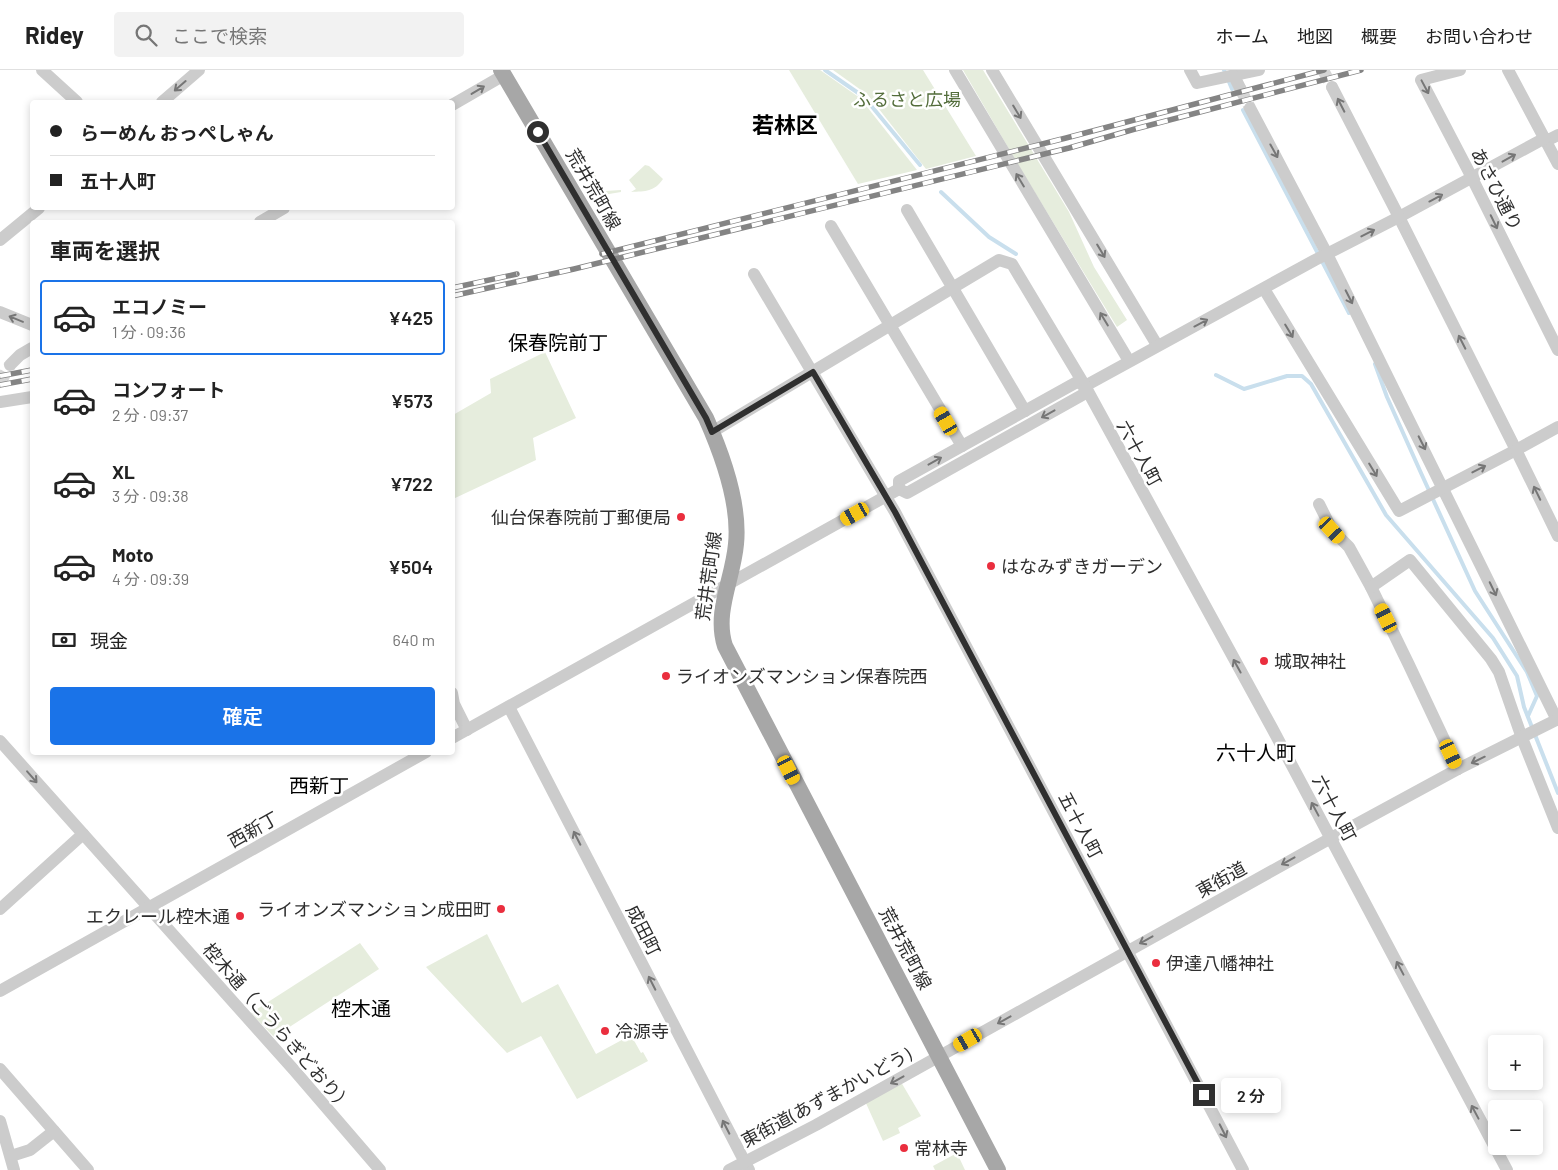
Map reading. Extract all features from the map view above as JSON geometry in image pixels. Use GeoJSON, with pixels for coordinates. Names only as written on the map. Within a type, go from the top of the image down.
{"type":"FeatureCollection","features":[{"type":"Feature","properties":{"kind":"main road","name":"荒井荒町線"},"geometry":{"type":"LineString","coordinates":[[503,72],[706,418],[728,476],[735,515],[736,544],[723,607],[721,630],[725,646],[998,1170]]}},
{"type":"Feature","properties":{"kind":"street"},"geometry":{"type":"LineString","coordinates":[[42,70],[75,100]]}},
{"type":"Feature","properties":{"kind":"street"},"geometry":{"type":"LineString","coordinates":[[164,100],[199,70]]}},
{"type":"Feature","properties":{"kind":"street"},"geometry":{"type":"LineString","coordinates":[[955,70],[1129,361]]}},
{"type":"Feature","properties":{"kind":"street"},"geometry":{"type":"LineString","coordinates":[[992,70],[1157,345]]}},
{"type":"Feature","properties":{"kind":"street"},"geometry":{"type":"LineString","coordinates":[[1190,70],[1197,84],[1259,70]]}},
{"type":"Feature","properties":{"kind":"street","name":"あさひ通り"},"geometry":{"type":"LineString","coordinates":[[1460,70],[1421,80],[1558,350]]}},
{"type":"Feature","properties":{"kind":"street"},"geometry":{"type":"LineString","coordinates":[[1508,70],[1558,164]]}},
{"type":"Feature","properties":{"kind":"street"},"geometry":{"type":"LineString","coordinates":[[455,103],[503,72]]}},
{"type":"Feature","properties":{"kind":"street"},"geometry":{"type":"LineString","coordinates":[[1229,77],[1240,88]]}},
{"type":"Feature","properties":{"kind":"street"},"geometry":{"type":"LineString","coordinates":[[1332,87],[1558,536]]}},
{"type":"Feature","properties":{"kind":"street"},"geometry":{"type":"LineString","coordinates":[[1250,108],[1322,256],[1440,489],[1553,722]]}},
{"type":"Feature","properties":{"kind":"street"},"geometry":{"type":"LineString","coordinates":[[1085,386],[1322,256],[1558,135]]}},
{"type":"Feature","properties":{"kind":"street"},"geometry":{"type":"LineString","coordinates":[[0,240],[37,210]]}},
{"type":"Feature","properties":{"kind":"street"},"geometry":{"type":"LineString","coordinates":[[263,220],[281,210]]}},
{"type":"Feature","properties":{"kind":"street"},"geometry":{"type":"LineString","coordinates":[[907,210],[1026,411]]}},
{"type":"Feature","properties":{"kind":"street"},"geometry":{"type":"LineString","coordinates":[[831,226],[962,446]]}},
{"type":"Feature","properties":{"kind":"street","name":"六十人町"},"geometry":{"type":"LineString","coordinates":[[712,432],[999,260],[1012,264],[1085,386],[1331,838],[1507,1170]]}},
{"type":"Feature","properties":{"kind":"street","name":"五十人町"},"geometry":{"type":"LineString","coordinates":[[754,274],[886,497],[1128,950],[1243,1170]]}},
{"type":"Feature","properties":{"kind":"street"},"geometry":{"type":"LineString","coordinates":[[1264,289],[1399,511],[1558,427]]}},
{"type":"Feature","properties":{"kind":"street"},"geometry":{"type":"LineString","coordinates":[[0,312],[30,324]]}},
{"type":"Feature","properties":{"kind":"street"},"geometry":{"type":"LineString","coordinates":[[10,364],[30,349]]}},
{"type":"Feature","properties":{"kind":"street"},"geometry":{"type":"LineString","coordinates":[[899,489],[899,481],[1077,382],[1085,386]]}},
{"type":"Feature","properties":{"kind":"street"},"geometry":{"type":"LineString","coordinates":[[899,489],[907,493],[1084,394],[1085,386]]}},
{"type":"Feature","properties":{"kind":"street"},"geometry":{"type":"LineString","coordinates":[[0,402],[30,397]]}},
{"type":"Feature","properties":{"kind":"street"},"geometry":{"type":"LineString","coordinates":[[455,736],[899,489]]}},
{"type":"Feature","properties":{"kind":"street"},"geometry":{"type":"LineString","coordinates":[[1319,504],[1332,530],[1349,547],[1371,587],[1458,769]]}},
{"type":"Feature","properties":{"kind":"street"},"geometry":{"type":"LineString","coordinates":[[1371,587],[1410,560],[1491,659],[1499,672],[1558,828]]}},
{"type":"Feature","properties":{"kind":"street"},"geometry":{"type":"LineString","coordinates":[[455,706],[467,730]]}},
{"type":"Feature","properties":{"kind":"street","name":"成田町"},"geometry":{"type":"LineString","coordinates":[[508,707],[747,1166]]}},
{"type":"Feature","properties":{"kind":"street","name":"東街道"},"geometry":{"type":"LineString","coordinates":[[940,1056],[1331,838],[1458,769],[1553,722]]}},
{"type":"Feature","properties":{"kind":"street","name":"椌木通（ごうらぎどおり）"},"geometry":{"type":"LineString","coordinates":[[0,740],[294,1070],[380,1170]]}},
{"type":"Feature","properties":{"kind":"street","name":"西新丁"},"geometry":{"type":"LineString","coordinates":[[0,990],[421,755]]}},
{"type":"Feature","properties":{"kind":"street"},"geometry":{"type":"LineString","coordinates":[[0,909],[83,834]]}},
{"type":"Feature","properties":{"kind":"street","name":"東街道(あずまかいどう)"},"geometry":{"type":"LineString","coordinates":[[729,1170],[747,1166],[940,1056]]}},
{"type":"Feature","properties":{"kind":"street"},"geometry":{"type":"LineString","coordinates":[[0,1069],[88,1170]]}},
{"type":"Feature","properties":{"kind":"street"},"geometry":{"type":"LineString","coordinates":[[0,1122],[14,1170]]}},
{"type":"Feature","properties":{"kind":"street"},"geometry":{"type":"LineString","coordinates":[[11,1156],[30,1150],[54,1131]]}},
{"type":"Feature","properties":{"kind":"green space"},"geometry":{"type":"Polygon","coordinates":[[[789,70],[820,70],[860,98],[917,170],[858,184],[789,70]]]}},
{"type":"Feature","properties":{"kind":"green space","name":"ふるさと広場"},"geometry":{"type":"Polygon","coordinates":[[[833,70],[923,70],[976,156],[926,169],[868,95],[833,70]]]}},
{"type":"Feature","properties":{"kind":"green space"},"geometry":{"type":"Polygon","coordinates":[[[963,70],[983,70],[1069,212],[1094,267],[1127,320],[1117,327],[1020,168],[963,70]]]}},
{"type":"Feature","properties":{"kind":"green space"},"geometry":{"type":"Polygon","coordinates":[[[582,154],[605,191],[621,190],[621,192],[595,198],[578,157],[582,154]]]}},
{"type":"Feature","properties":{"kind":"green space"},"geometry":{"type":"Polygon","coordinates":[[[645,165],[649,166],[663,179],[653,189],[631,192],[636,189],[629,180],[645,165]]]}},
{"type":"Feature","properties":{"kind":"green space"},"geometry":{"type":"Polygon","coordinates":[[[545,352],[576,418],[533,438],[536,460],[455,498],[455,414],[491,393],[490,379],[545,352]]]}},
{"type":"Feature","properties":{"kind":"green space"},"geometry":{"type":"Polygon","coordinates":[[[487,934],[522,1003],[558,984],[596,1054],[631,1035],[648,1061],[577,1099],[541,1036],[507,1053],[426,967],[487,934]]]}},
{"type":"Feature","properties":{"kind":"green space"},"geometry":{"type":"Polygon","coordinates":[[[360,943],[379,969],[274,1037],[251,1013],[360,943]]]}},
{"type":"Feature","properties":{"kind":"green space"},"geometry":{"type":"Polygon","coordinates":[[[901,1082],[921,1116],[898,1128],[900,1133],[883,1141],[865,1101],[901,1082]]]}},
{"type":"Feature","properties":{"kind":"green space"},"geometry":{"type":"Polygon","coordinates":[[[957,1153],[965,1170],[935,1170],[933,1166],[957,1153]]]}},
{"type":"Feature","properties":{"kind":"waterway"},"geometry":{"type":"LineString","coordinates":[[825,70],[864,97],[920,165]]}},
{"type":"Feature","properties":{"kind":"waterway"},"geometry":{"type":"LineString","coordinates":[[1224,70],[1232,89]]}},
{"type":"Feature","properties":{"kind":"waterway"},"geometry":{"type":"LineString","coordinates":[[1243,110],[1349,313]]}},
{"type":"Feature","properties":{"kind":"waterway"},"geometry":{"type":"LineString","coordinates":[[941,192],[989,237],[1016,254]]}},
{"type":"Feature","properties":{"kind":"waterway"},"geometry":{"type":"LineString","coordinates":[[1375,364],[1387,397],[1475,591],[1527,672],[1537,696],[1528,716]]}},
{"type":"Feature","properties":{"kind":"waterway"},"geometry":{"type":"LineString","coordinates":[[1216,375],[1244,389],[1287,376],[1302,376],[1311,384],[1386,515],[1493,638],[1517,676],[1524,707],[1558,793]]}},
{"type":"Feature","properties":{"kind":"tunnel"},"geometry":{"type":"LineString","coordinates":[[1323,70],[1332,87]]}},
{"type":"Feature","properties":{"kind":"tunnel"},"geometry":{"type":"LineString","coordinates":[[1240,88],[1250,108]]}},
{"type":"Feature","properties":{"kind":"tunnel"},"geometry":{"type":"LineString","coordinates":[[0,383],[10,365]]}},
{"type":"Feature","properties":{"kind":"railway"},"geometry":{"type":"LineString","coordinates":[[602,254],[1066,138],[1324,70]]}},
{"type":"Feature","properties":{"kind":"railway"},"geometry":{"type":"LineString","coordinates":[[455,295],[574,269],[1069,148],[1361,70]]}},
{"type":"Feature","properties":{"kind":"railway"},"geometry":{"type":"LineString","coordinates":[[455,287],[517,274]]}},
{"type":"Feature","properties":{"kind":"railway"},"geometry":{"type":"LineString","coordinates":[[0,376],[30,370]]}},
{"type":"Feature","properties":{"kind":"railway"},"geometry":{"type":"LineString","coordinates":[[0,385],[30,379]]}},
{"type":"Feature","properties":{"kind":"place","name":"仙台保春院前丁郵便局"},"geometry":{"type":"Point","coordinates":[681,517]}},
{"type":"Feature","properties":{"kind":"place","name":"はなみずきガーデン"},"geometry":{"type":"Point","coordinates":[991,566]}},
{"type":"Feature","properties":{"kind":"place","name":"城取神社"},"geometry":{"type":"Point","coordinates":[1264,661]}},
{"type":"Feature","properties":{"kind":"place","name":"ライオンズマンション保春院西"},"geometry":{"type":"Point","coordinates":[666,676]}},
{"type":"Feature","properties":{"kind":"place","name":"ライオンズマンション成田町"},"geometry":{"type":"Point","coordinates":[501,909]}},
{"type":"Feature","properties":{"kind":"place","name":"エクレール椌木通"},"geometry":{"type":"Point","coordinates":[240,916]}},
{"type":"Feature","properties":{"kind":"place","name":"伊達八幡神社"},"geometry":{"type":"Point","coordinates":[1156,963]}},
{"type":"Feature","properties":{"kind":"place","name":"冷源寺"},"geometry":{"type":"Point","coordinates":[605,1031]}},
{"type":"Feature","properties":{"kind":"place","name":"常林寺"},"geometry":{"type":"Point","coordinates":[904,1148]}},
{"type":"Feature","properties":{"kind":"district","name":"若林区"},"geometry":{"type":"Point","coordinates":[785,124]}},
{"type":"Feature","properties":{"kind":"district","name":"保春院前丁"},"geometry":{"type":"Point","coordinates":[558,342]}},
{"type":"Feature","properties":{"kind":"district","name":"六十人町"},"geometry":{"type":"Point","coordinates":[1256,752]}},
{"type":"Feature","properties":{"kind":"district","name":"西新丁"},"geometry":{"type":"Point","coordinates":[319,785]}},
{"type":"Feature","properties":{"kind":"district","name":"椌木通"},"geometry":{"type":"Point","coordinates":[361,1008]}},
{"type":"Feature","properties":{"kind":"route"},"geometry":{"type":"LineString","coordinates":[[538,132],[706,418],[712,432],[813,372],[895,512],[1204,1095]]}}]}
